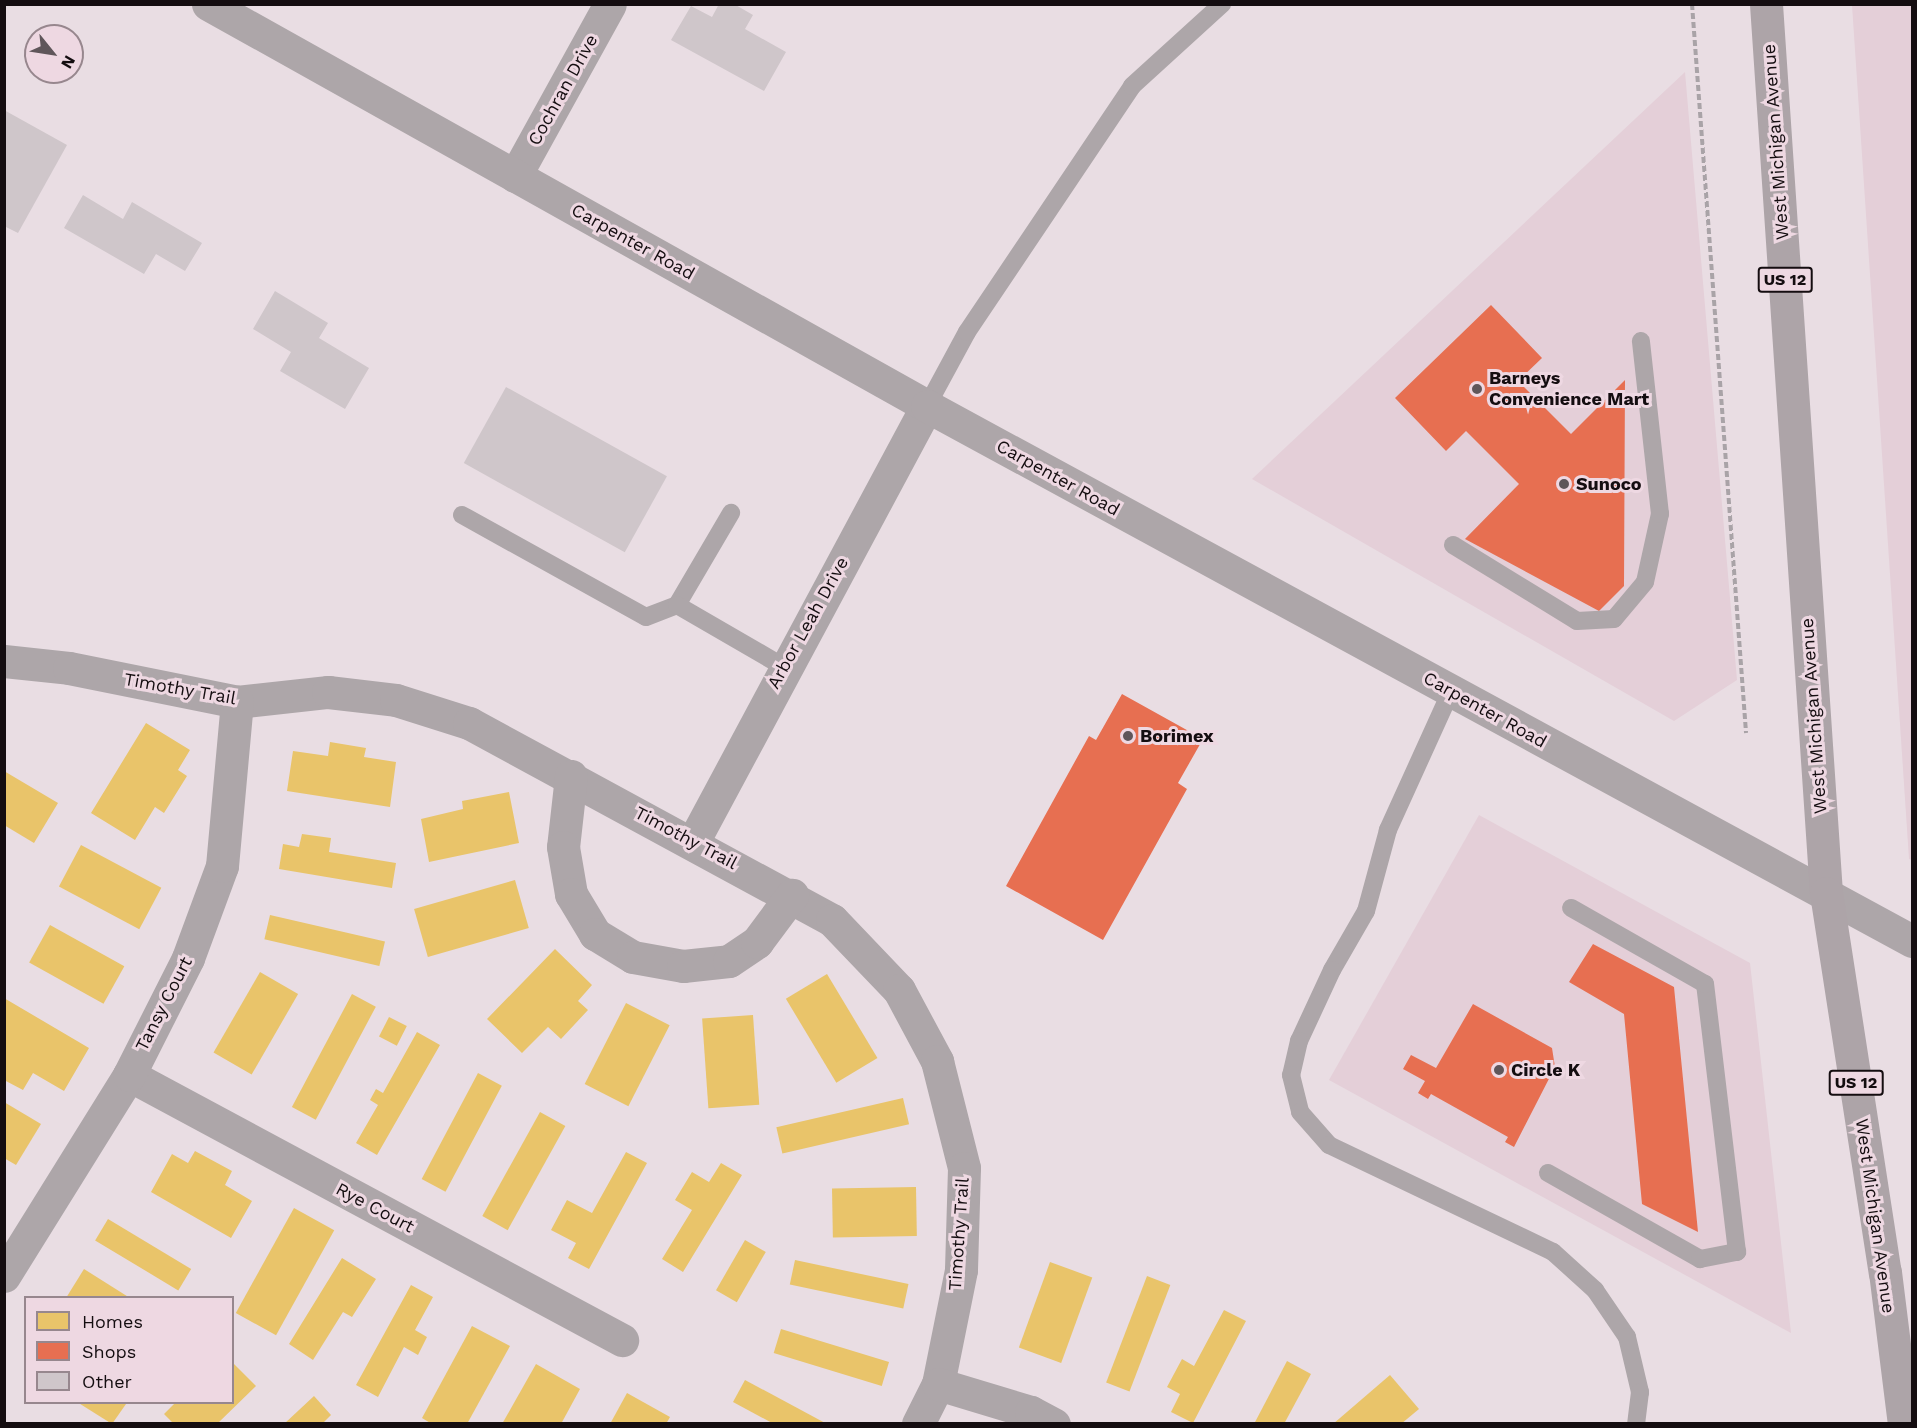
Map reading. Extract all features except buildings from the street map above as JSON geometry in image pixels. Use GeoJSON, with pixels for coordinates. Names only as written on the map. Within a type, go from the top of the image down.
{"type":"FeatureCollection","features":[{"type":"Feature","properties":{"kind":"highway","name":"West Michigan Avenue"},"geometry":{"type":"LineString","coordinates":[[1766,4],[1826,893],[1885,1272],[1904,1424]]}},
{"type":"Feature","properties":{"kind":"street","name":"Carpenter Road"},"geometry":{"type":"LineString","coordinates":[[208,4],[927,406],[1826,893],[1912,942]]}},
{"type":"Feature","properties":{"kind":"street","name":"Cochran Drive"},"geometry":{"type":"LineString","coordinates":[[515,176],[610,4]]}},
{"type":"Feature","properties":{"kind":"street","name":"Arbor Leah Drive"},"geometry":{"type":"LineString","coordinates":[[693,842],[784,667],[927,406]]}},
{"type":"Feature","properties":{"kind":"street","name":"Timothy Trail"},"geometry":{"type":"LineString","coordinates":[[4,662],[69,668],[237,702],[328,692],[396,700],[469,723],[792,895],[832,920],[899,990],[937,1061],[964,1168],[961,1269],[938,1384],[918,1424]]}},
{"type":"Feature","properties":{"kind":"street","name":"Tansy Court"},"geometry":{"type":"LineString","coordinates":[[4,1276],[129,1075],[188,958],[222,866],[237,702]]}},
{"type":"Feature","properties":{"kind":"street"},"geometry":{"type":"LineString","coordinates":[[570,776],[563,847],[571,894],[594,934],[633,957],[683,966],[729,960],[757,942],[792,895]]}},
{"type":"Feature","properties":{"kind":"street","name":"Rye Court"},"geometry":{"type":"LineString","coordinates":[[129,1075],[622,1340]]}},
{"type":"Feature","properties":{"kind":"street"},"geometry":{"type":"LineString","coordinates":[[938,1384],[1031,1412],[1054,1424]]}},
{"type":"Feature","properties":{"kind":"lane"},"geometry":{"type":"LineString","coordinates":[[927,406],[967,332],[1132,86],[1222,4]]}},
{"type":"Feature","properties":{"kind":"lane"},"geometry":{"type":"LineString","coordinates":[[1453,545],[1577,621],[1614,619],[1645,582],[1660,514],[1641,341]]}},
{"type":"Feature","properties":{"kind":"lane"},"geometry":{"type":"LineString","coordinates":[[462,515],[646,617],[677,605],[731,513]]}},
{"type":"Feature","properties":{"kind":"lane"},"geometry":{"type":"LineString","coordinates":[[677,605],[784,667]]}},
{"type":"Feature","properties":{"kind":"lane"},"geometry":{"type":"LineString","coordinates":[[1451,691],[1388,830],[1366,911],[1332,970],[1299,1041],[1291,1075],[1300,1112],[1329,1145],[1553,1252],[1595,1290],[1627,1337],[1640,1392],[1636,1424]]}},
{"type":"Feature","properties":{"kind":"lane"},"geometry":{"type":"LineString","coordinates":[[1548,1173],[1700,1259],[1737,1252],[1704,984],[1571,908]]}},
{"type":"Feature","properties":{"kind":"path"},"geometry":{"type":"LineString","coordinates":[[1692,4],[1746,733]]}},
{"type":"Feature","properties":{"kind":"shaded area"},"geometry":{"type":"Polygon","coordinates":[[[1852,5],[1912,5],[1912,860],[1909,859],[1852,5]]]}},
{"type":"Feature","properties":{"kind":"shaded area"},"geometry":{"type":"Polygon","coordinates":[[[1685,72],[1737,680],[1674,721],[1252,479],[1685,72]]]}},
{"type":"Feature","properties":{"kind":"shaded area"},"geometry":{"type":"Polygon","coordinates":[[[1479,815],[1750,963],[1791,1333],[1329,1080],[1479,815]]]}},
{"type":"Feature","properties":{"kind":"place","name":"Barneys Convenience Mart"},"geometry":{"type":"Point","coordinates":[1477,389]}},
{"type":"Feature","properties":{"kind":"place","name":"Sunoco"},"geometry":{"type":"Point","coordinates":[1564,484]}},
{"type":"Feature","properties":{"kind":"place","name":"Borimex"},"geometry":{"type":"Point","coordinates":[1128,736]}},
{"type":"Feature","properties":{"kind":"place","name":"Circle K"},"geometry":{"type":"Point","coordinates":[1499,1070]}}]}
